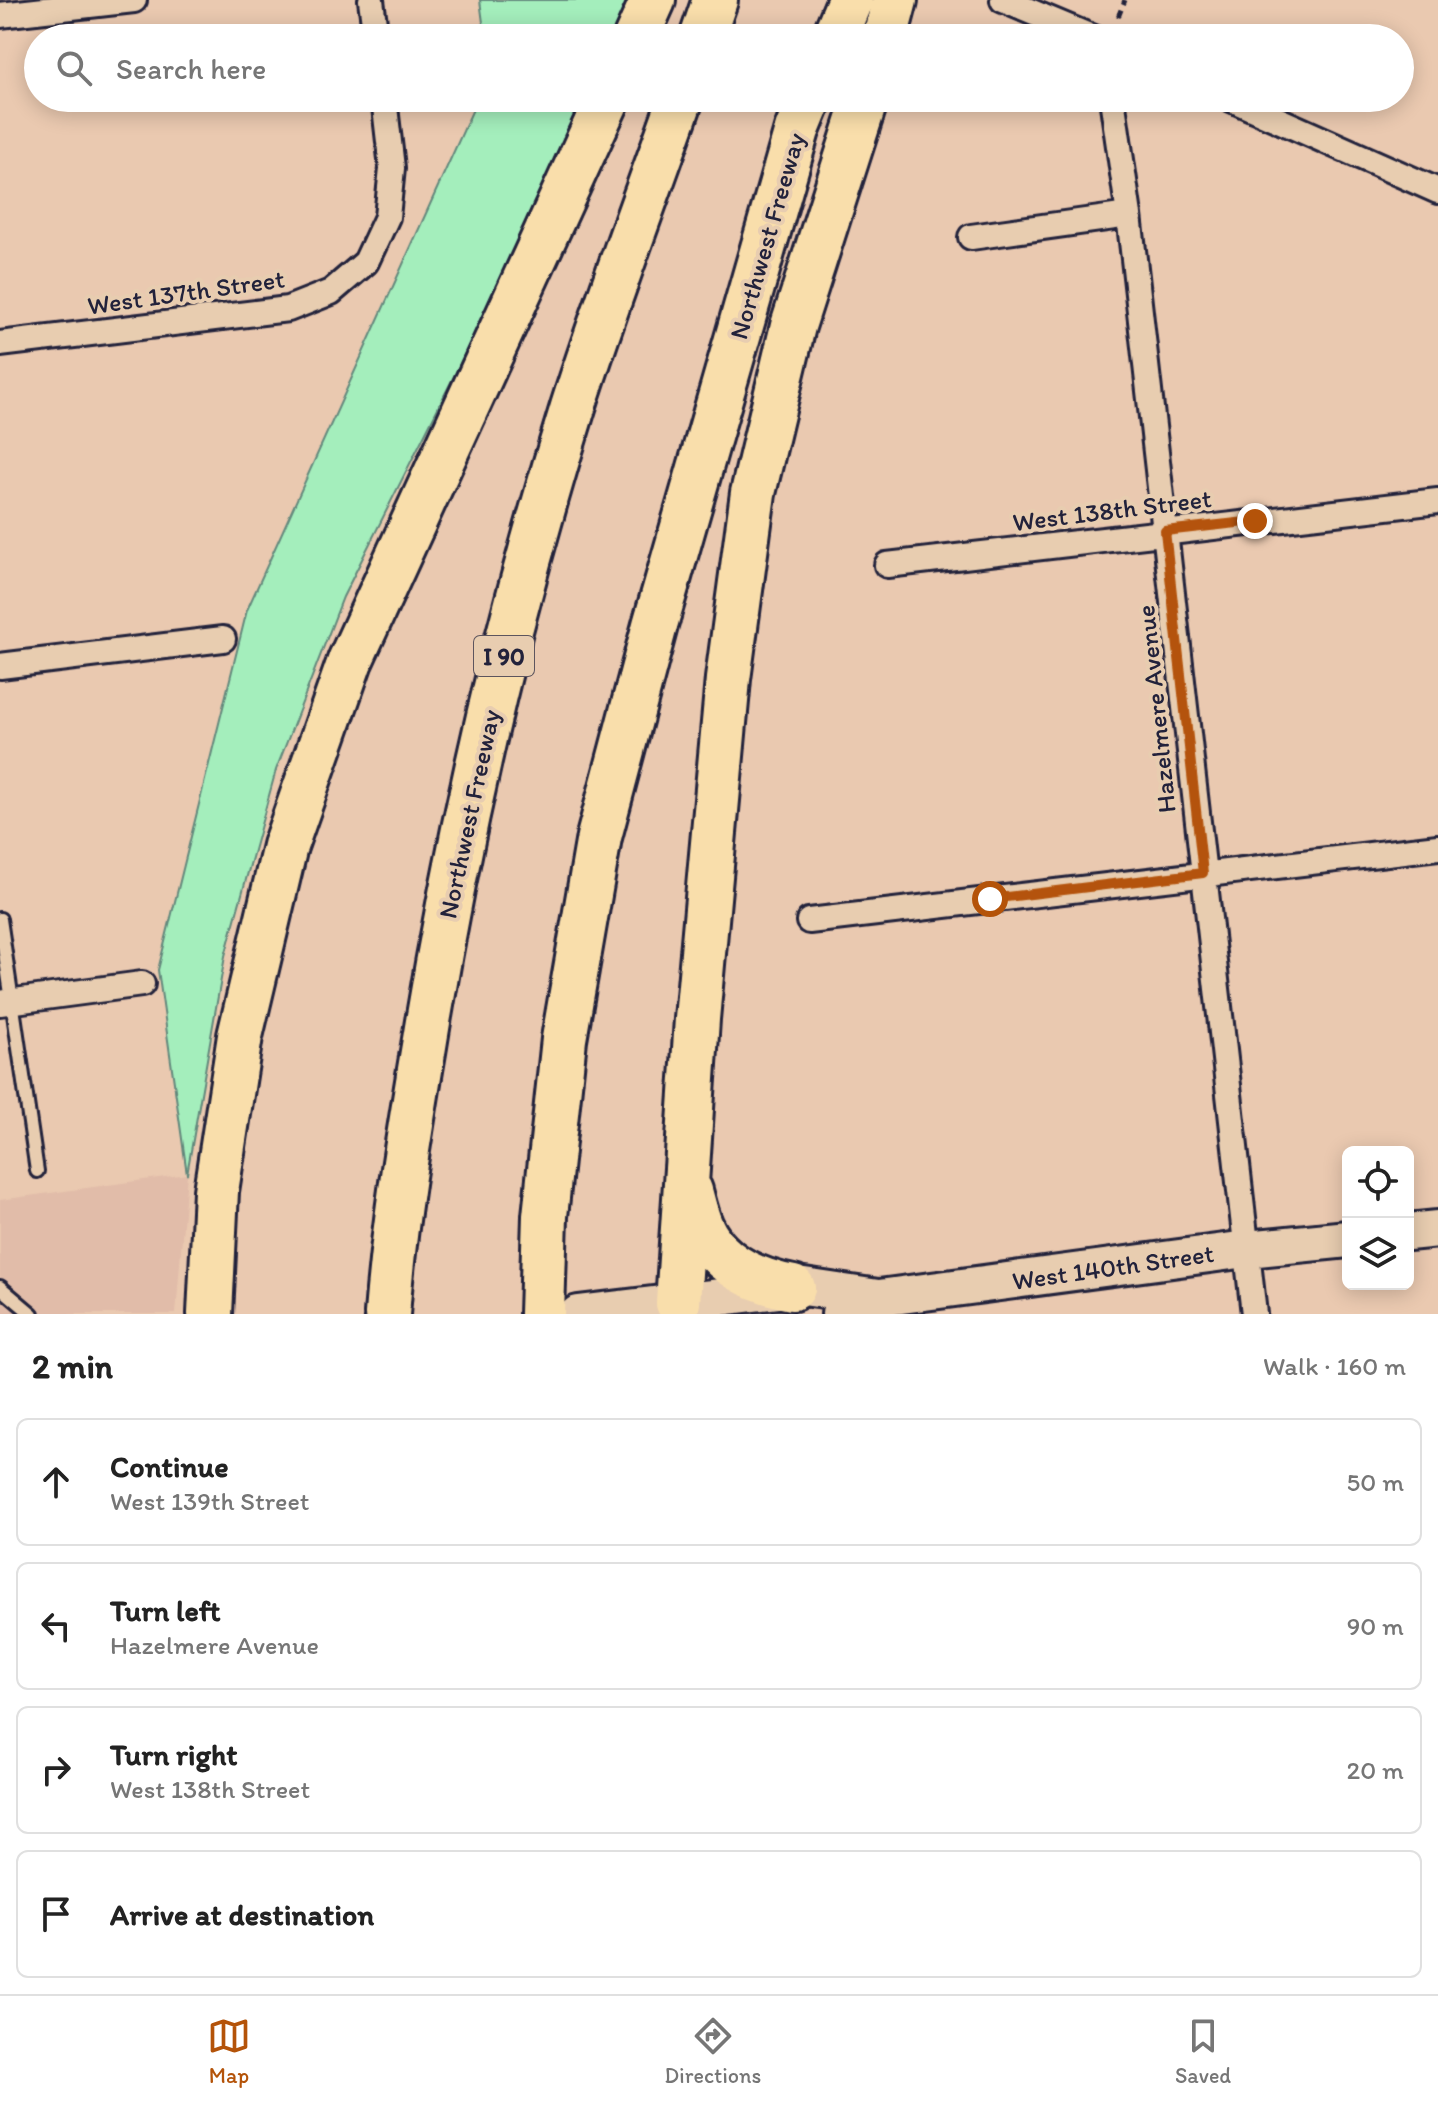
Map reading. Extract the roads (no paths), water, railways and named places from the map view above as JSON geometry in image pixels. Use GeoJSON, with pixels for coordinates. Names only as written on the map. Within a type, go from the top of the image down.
{"type":"FeatureCollection","features":[{"type":"Feature","properties":{"kind":"highway"},"geometry":{"type":"LineString","coordinates":[[642,24],[653,0]]}},
{"type":"Feature","properties":{"kind":"highway"},"geometry":{"type":"LineString","coordinates":[[707,24],[715,0]]}},
{"type":"Feature","properties":{"kind":"highway"},"geometry":{"type":"LineString","coordinates":[[889,24],[895,0]]}},
{"type":"Feature","properties":{"kind":"highway"},"geometry":{"type":"LineString","coordinates":[[210,1314],[216,1191],[240,1036],[285,846],[350,661],[602,112]]}},
{"type":"Feature","properties":{"kind":"highway","name":"Northwest Freeway"},"geometry":{"type":"LineString","coordinates":[[387,1314],[394,1231],[444,923],[529,553],[574,405],[676,112]]}},
{"type":"Feature","properties":{"kind":"highway","name":"Northwest Freeway"},"geometry":{"type":"LineString","coordinates":[[542,1314],[545,1216],[564,1039],[599,837],[655,625],[804,112]]}},
{"type":"Feature","properties":{"kind":"highway"},"geometry":{"type":"LineString","coordinates":[[678,1308],[685,1174],[728,679],[753,493],[793,326],[862,112]]}},
{"type":"Feature","properties":{"kind":"highway"},"geometry":{"type":"LineString","coordinates":[[685,1174],[700,1227],[714,1248],[730,1263],[762,1282],[793,1288]]}},
{"type":"Feature","properties":{"kind":"main road"},"geometry":{"type":"LineString","coordinates":[[1414,1231],[1438,1229]]}},
{"type":"Feature","properties":{"kind":"main road","name":"West 140th Street"},"geometry":{"type":"LineString","coordinates":[[840,1314],[1247,1249],[1342,1240]]}},
{"type":"Feature","properties":{"kind":"main road","name":"West 140th Street"},"geometry":{"type":"LineString","coordinates":[[578,1314],[678,1308],[804,1287],[880,1306]]}},
{"type":"Feature","properties":{"kind":"street"},"geometry":{"type":"LineString","coordinates":[[0,15],[134,0]]}},
{"type":"Feature","properties":{"kind":"street"},"geometry":{"type":"LineString","coordinates":[[371,0],[374,24]]}},
{"type":"Feature","properties":{"kind":"street"},"geometry":{"type":"LineString","coordinates":[[1003,0],[1060,24]]}},
{"type":"Feature","properties":{"kind":"street","name":"West 137th Street"},"geometry":{"type":"LineString","coordinates":[[0,344],[288,309],[331,292],[366,262],[387,217],[392,168],[386,112]]}},
{"type":"Feature","properties":{"kind":"street","name":"Hazelmere Avenue"},"geometry":{"type":"LineString","coordinates":[[1114,112],[1129,215],[1254,1314]]}},
{"type":"Feature","properties":{"kind":"street"},"geometry":{"type":"LineString","coordinates":[[1260,112],[1438,191]]}},
{"type":"Feature","properties":{"kind":"street"},"geometry":{"type":"LineString","coordinates":[[971,237],[1129,215]]}},
{"type":"Feature","properties":{"kind":"street","name":"West 138th Street"},"geometry":{"type":"LineString","coordinates":[[887,565],[1438,501]]}},
{"type":"Feature","properties":{"kind":"street"},"geometry":{"type":"LineString","coordinates":[[0,666],[223,639]]}},
{"type":"Feature","properties":{"kind":"street"},"geometry":{"type":"LineString","coordinates":[[809,921],[1438,847]]}},
{"type":"Feature","properties":{"kind":"street"},"geometry":{"type":"LineString","coordinates":[[6,1002],[142,984]]}},
{"type":"Feature","properties":{"kind":"lane"},"geometry":{"type":"LineString","coordinates":[[0,919],[6,1002],[37,1171]]}},
{"type":"Feature","properties":{"kind":"lane"},"geometry":{"type":"LineString","coordinates":[[0,1287],[32,1314]]}}]}
